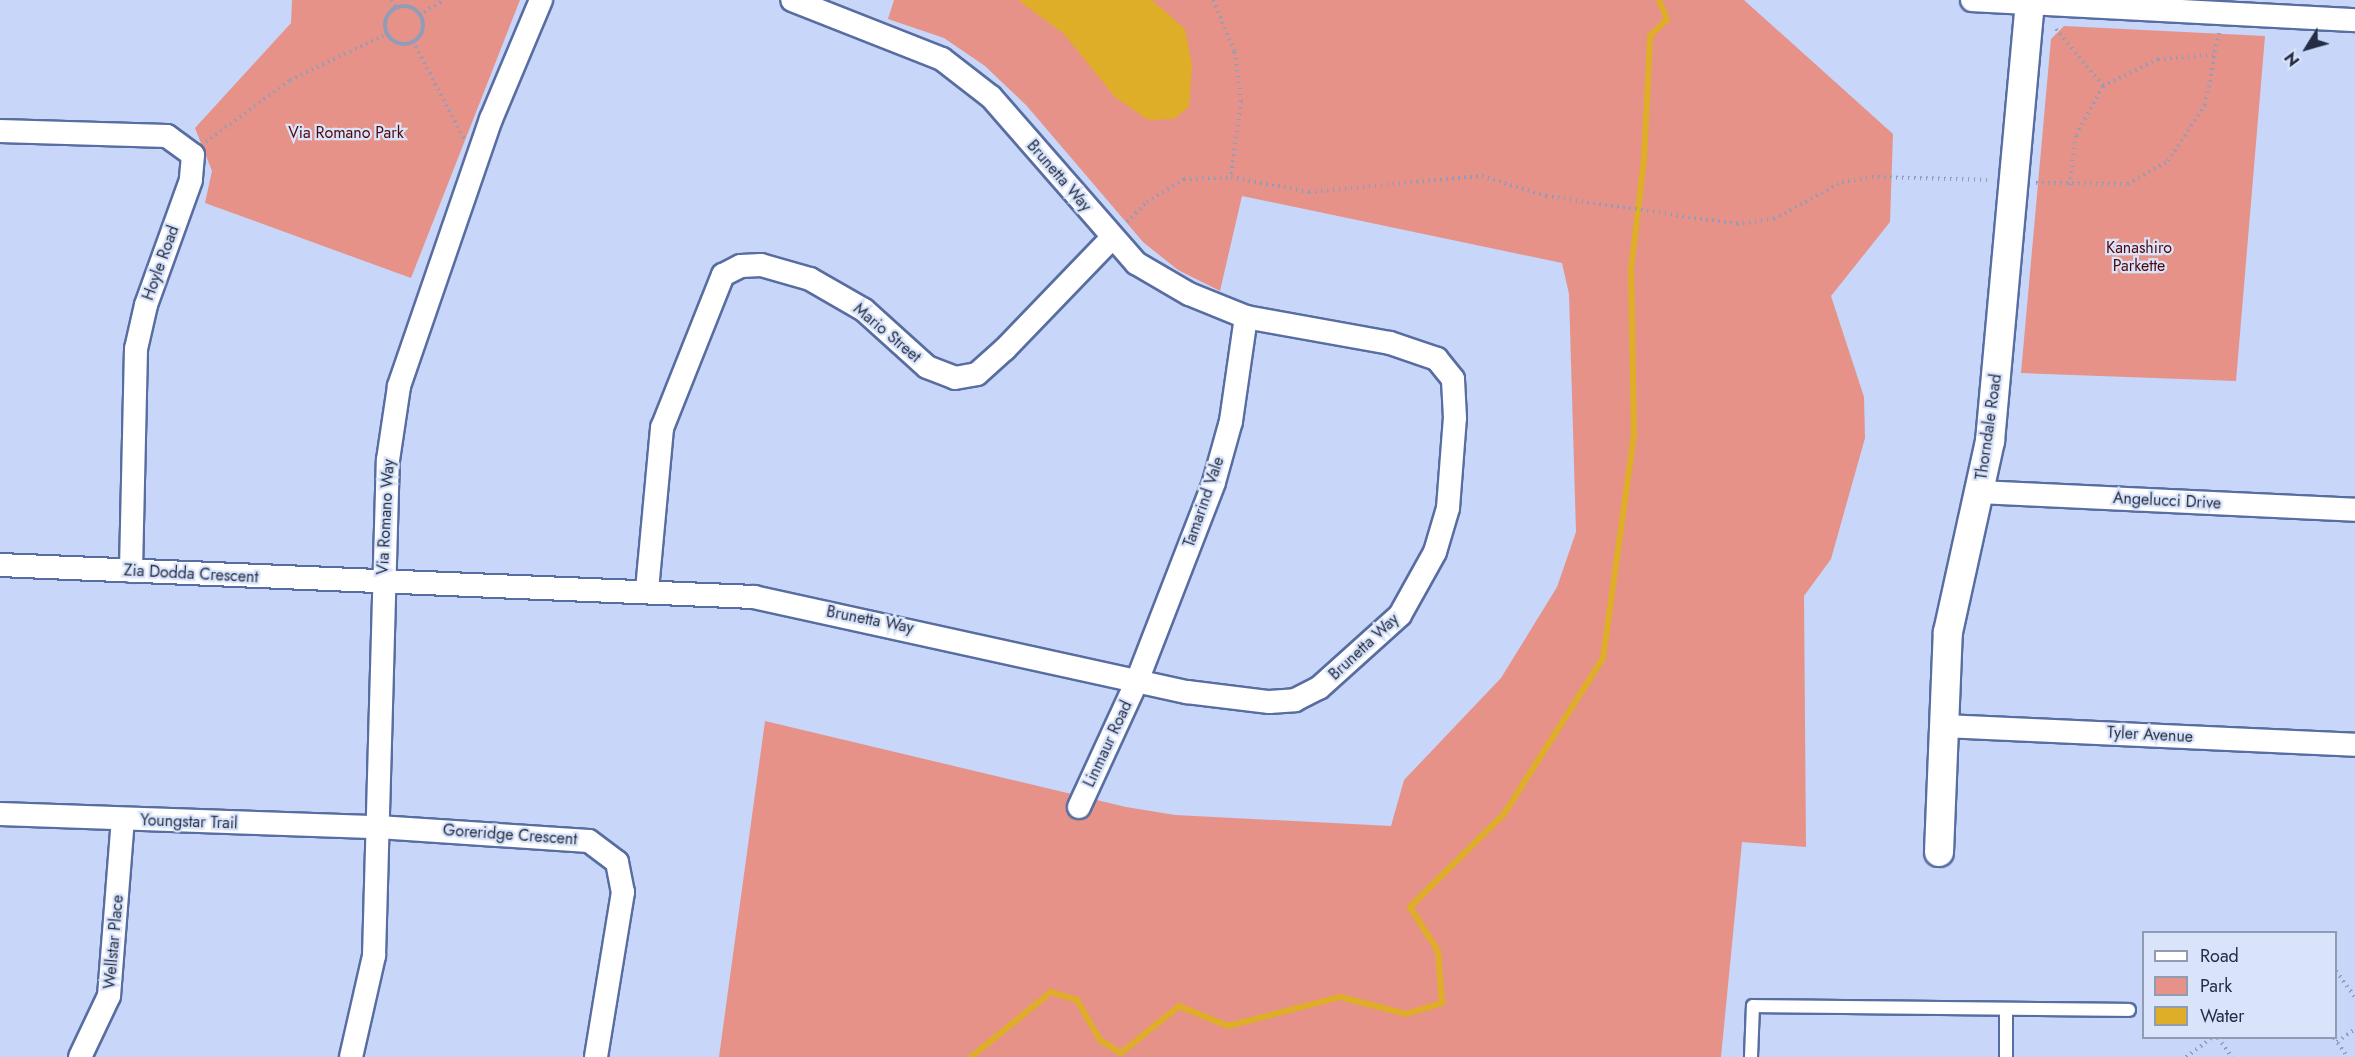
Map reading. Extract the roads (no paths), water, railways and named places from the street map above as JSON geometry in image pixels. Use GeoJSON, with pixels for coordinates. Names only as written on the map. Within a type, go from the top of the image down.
{"type":"FeatureCollection","features":[{"type":"Feature","properties":{"kind":"street","name":"Via Romano Way"},"geometry":{"type":"LineString","coordinates":[[351,1057],[374,956],[388,460],[399,386],[477,160],[541,0]]}},
{"type":"Feature","properties":{"kind":"street","name":"Brunetta Way"},"geometry":{"type":"LineString","coordinates":[[383,582],[647,590],[754,597],[1137,681],[1269,702],[1295,700],[1319,688],[1400,615],[1435,552],[1445,519],[1455,418],[1452,379],[1437,358],[1390,343],[1246,317],[1136,263],[992,97],[942,59],[792,0]]}},
{"type":"Feature","properties":{"kind":"street"},"geometry":{"type":"LineString","coordinates":[[1972,0],[2355,21]]}},
{"type":"Feature","properties":{"kind":"street","name":"Thorndale Road"},"geometry":{"type":"LineString","coordinates":[[1939,852],[1944,726],[1955,588],[1990,441],[2030,3]]}},
{"type":"Feature","properties":{"kind":"street","name":"Hoyle Road"},"geometry":{"type":"LineString","coordinates":[[0,131],[166,136],[193,155],[191,180],[146,305],[136,349],[131,571]]}},
{"type":"Feature","properties":{"kind":"street","name":"Mario Street"},"geometry":{"type":"LineString","coordinates":[[647,590],[662,428],[723,275],[741,266],[761,265],[810,279],[864,310],[927,367],[955,378],[977,374],[1005,349],[1112,238]]}},
{"type":"Feature","properties":{"kind":"street","name":"Tamarind Vale"},"geometry":{"type":"LineString","coordinates":[[1137,681],[1214,482],[1231,421],[1246,317]]}},
{"type":"Feature","properties":{"kind":"street","name":"Angelucci Drive"},"geometry":{"type":"LineString","coordinates":[[1979,492],[2355,510]]}},
{"type":"Feature","properties":{"kind":"street","name":"Zia Dodda Crescent"},"geometry":{"type":"LineString","coordinates":[[0,565],[383,582]]}},
{"type":"Feature","properties":{"kind":"street","name":"Linmaur Road"},"geometry":{"type":"LineString","coordinates":[[1079,807],[1137,681]]}},
{"type":"Feature","properties":{"kind":"street","name":"Tyler Avenue"},"geometry":{"type":"LineString","coordinates":[[1944,726],[2355,745]]}},
{"type":"Feature","properties":{"kind":"street","name":"Youngstar Trail"},"geometry":{"type":"LineString","coordinates":[[0,814],[378,827]]}},
{"type":"Feature","properties":{"kind":"street","name":"Wellstar Place"},"geometry":{"type":"LineString","coordinates":[[80,1057],[109,996],[123,820]]}},
{"type":"Feature","properties":{"kind":"street","name":"Goreridge Crescent"},"geometry":{"type":"LineString","coordinates":[[378,827],[573,837],[617,862],[623,892],[596,1057]]}},
{"type":"Feature","properties":{"kind":"lane"},"geometry":{"type":"LineString","coordinates":[[1751,1057],[1754,1006],[2129,1010]]}},
{"type":"Feature","properties":{"kind":"lane"},"geometry":{"type":"LineString","coordinates":[[2006,1009],[2006,1057]]}},
{"type":"Feature","properties":{"kind":"water"},"geometry":{"type":"Polygon","coordinates":[[[1018,0],[1152,0],[1185,29],[1192,65],[1189,107],[1174,119],[1148,120],[1115,97],[1064,34],[1018,0]]]}},
{"type":"Feature","properties":{"kind":"waterway"},"geometry":{"type":"LineString","coordinates":[[971,1057],[1051,992],[1077,1000],[1100,1040],[1121,1053],[1179,1006],[1228,1026],[1340,997],[1406,1014],[1442,1003],[1438,951],[1410,907],[1504,814],[1603,658],[1634,436],[1631,270],[1644,160],[1650,36],[1667,19],[1659,0]]}},
{"type":"Feature","properties":{"kind":"park label","name":"Via Romano Park"},"geometry":{"type":"Point","coordinates":[346,133]}},
{"type":"Feature","properties":{"kind":"park label","name":"Kanashiro Parkette"},"geometry":{"type":"Point","coordinates":[2139,257]}}]}
